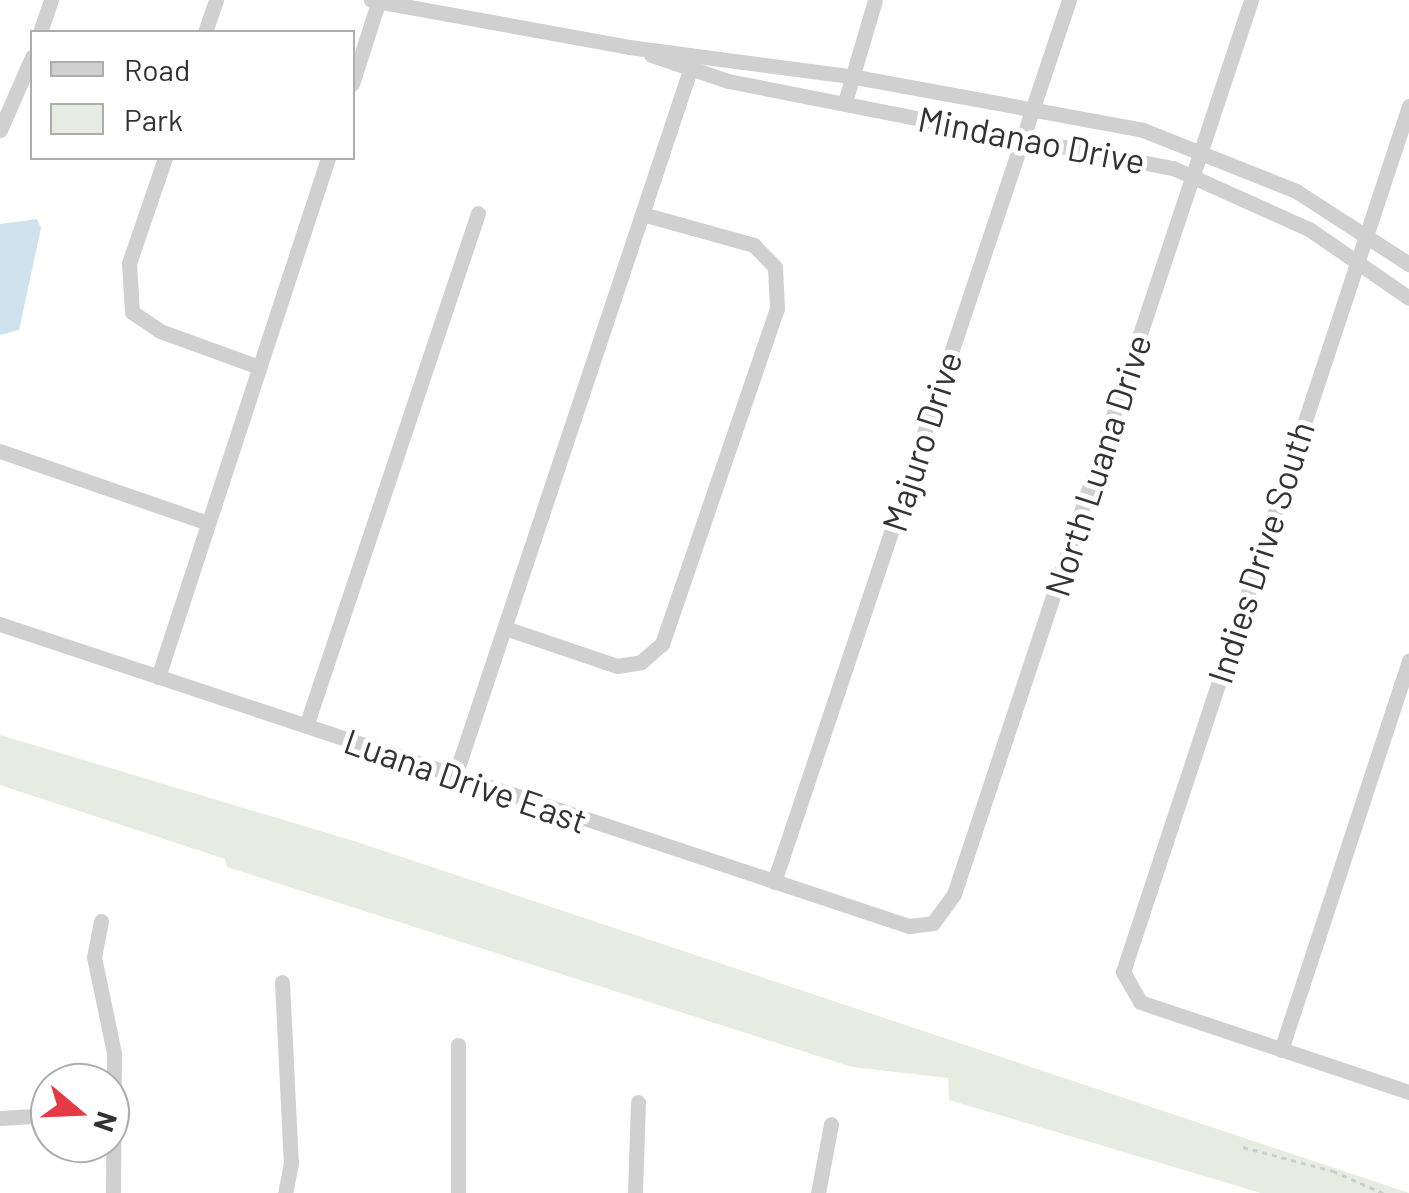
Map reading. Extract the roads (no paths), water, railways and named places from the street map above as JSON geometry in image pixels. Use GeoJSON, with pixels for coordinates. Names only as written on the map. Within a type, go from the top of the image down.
{"type":"FeatureCollection","features":[{"type":"Feature","properties":{"kind":"street"},"geometry":{"type":"LineString","coordinates":[[41,30],[51,0]]}},
{"type":"Feature","properties":{"kind":"street"},"geometry":{"type":"LineString","coordinates":[[207,30],[216,0]]}},
{"type":"Feature","properties":{"kind":"street","name":"Mindanao Drive"},"geometry":{"type":"LineString","coordinates":[[371,0],[629,46],[845,102],[1193,174],[1266,206],[1358,260],[1409,298]]}},
{"type":"Feature","properties":{"kind":"street"},"geometry":{"type":"LineString","coordinates":[[845,102],[875,0]]}},
{"type":"Feature","properties":{"kind":"street","name":"Majuro Drive"},"geometry":{"type":"LineString","coordinates":[[774,882],[1069,0]]}},
{"type":"Feature","properties":{"kind":"street","name":"North Luana Drive"},"geometry":{"type":"LineString","coordinates":[[933,923],[954,894],[1251,0]]}},
{"type":"Feature","properties":{"kind":"street"},"geometry":{"type":"LineString","coordinates":[[355,75],[379,1]]}},
{"type":"Feature","properties":{"kind":"street"},"geometry":{"type":"LineString","coordinates":[[455,776],[693,61]]}},
{"type":"Feature","properties":{"kind":"street","name":"Mindanao Drive"},"geometry":{"type":"LineString","coordinates":[[693,61],[850,76],[1032,109],[1202,148],[1368,232],[1409,264]]}},
{"type":"Feature","properties":{"kind":"street"},"geometry":{"type":"LineString","coordinates":[[4,125],[30,62]]}},
{"type":"Feature","properties":{"kind":"street","name":"Indies Drive South"},"geometry":{"type":"LineString","coordinates":[[1280,1050],[1134,998],[1123,972],[1409,106]]}},
{"type":"Feature","properties":{"kind":"street"},"geometry":{"type":"LineString","coordinates":[[164,160],[129,263],[127,299],[142,323],[258,368]]}},
{"type":"Feature","properties":{"kind":"street"},"geometry":{"type":"LineString","coordinates":[[158,676],[327,160]]}},
{"type":"Feature","properties":{"kind":"street"},"geometry":{"type":"LineString","coordinates":[[306,726],[478,213]]}},
{"type":"Feature","properties":{"kind":"street"},"geometry":{"type":"LineString","coordinates":[[505,628],[617,666],[641,662],[662,644],[777,309],[779,280],[754,245],[642,214]]}},
{"type":"Feature","properties":{"kind":"street"},"geometry":{"type":"LineString","coordinates":[[0,450],[208,523]]}},
{"type":"Feature","properties":{"kind":"street","name":"Luana Drive East"},"geometry":{"type":"LineString","coordinates":[[0,624],[909,926],[933,923]]}},
{"type":"Feature","properties":{"kind":"street"},"geometry":{"type":"LineString","coordinates":[[1409,661],[1280,1050],[1409,1092]]}},
{"type":"Feature","properties":{"kind":"street"},"geometry":{"type":"LineString","coordinates":[[101,921],[94,957],[114,1063]]}},
{"type":"Feature","properties":{"kind":"street"},"geometry":{"type":"LineString","coordinates":[[282,982],[290,1163],[285,1193]]}},
{"type":"Feature","properties":{"kind":"street"},"geometry":{"type":"LineString","coordinates":[[458,1045],[458,1193]]}},
{"type":"Feature","properties":{"kind":"street"},"geometry":{"type":"LineString","coordinates":[[635,1193],[638,1102]]}},
{"type":"Feature","properties":{"kind":"street"},"geometry":{"type":"LineString","coordinates":[[0,1118],[30,1116]]}},
{"type":"Feature","properties":{"kind":"street"},"geometry":{"type":"LineString","coordinates":[[818,1193],[831,1124]]}},
{"type":"Feature","properties":{"kind":"street"},"geometry":{"type":"LineString","coordinates":[[113,1163],[113,1193]]}},
{"type":"Feature","properties":{"kind":"water"},"geometry":{"type":"Polygon","coordinates":[[[37,219],[41,228],[19,330],[0,335],[0,224],[37,219]]]}}]}
